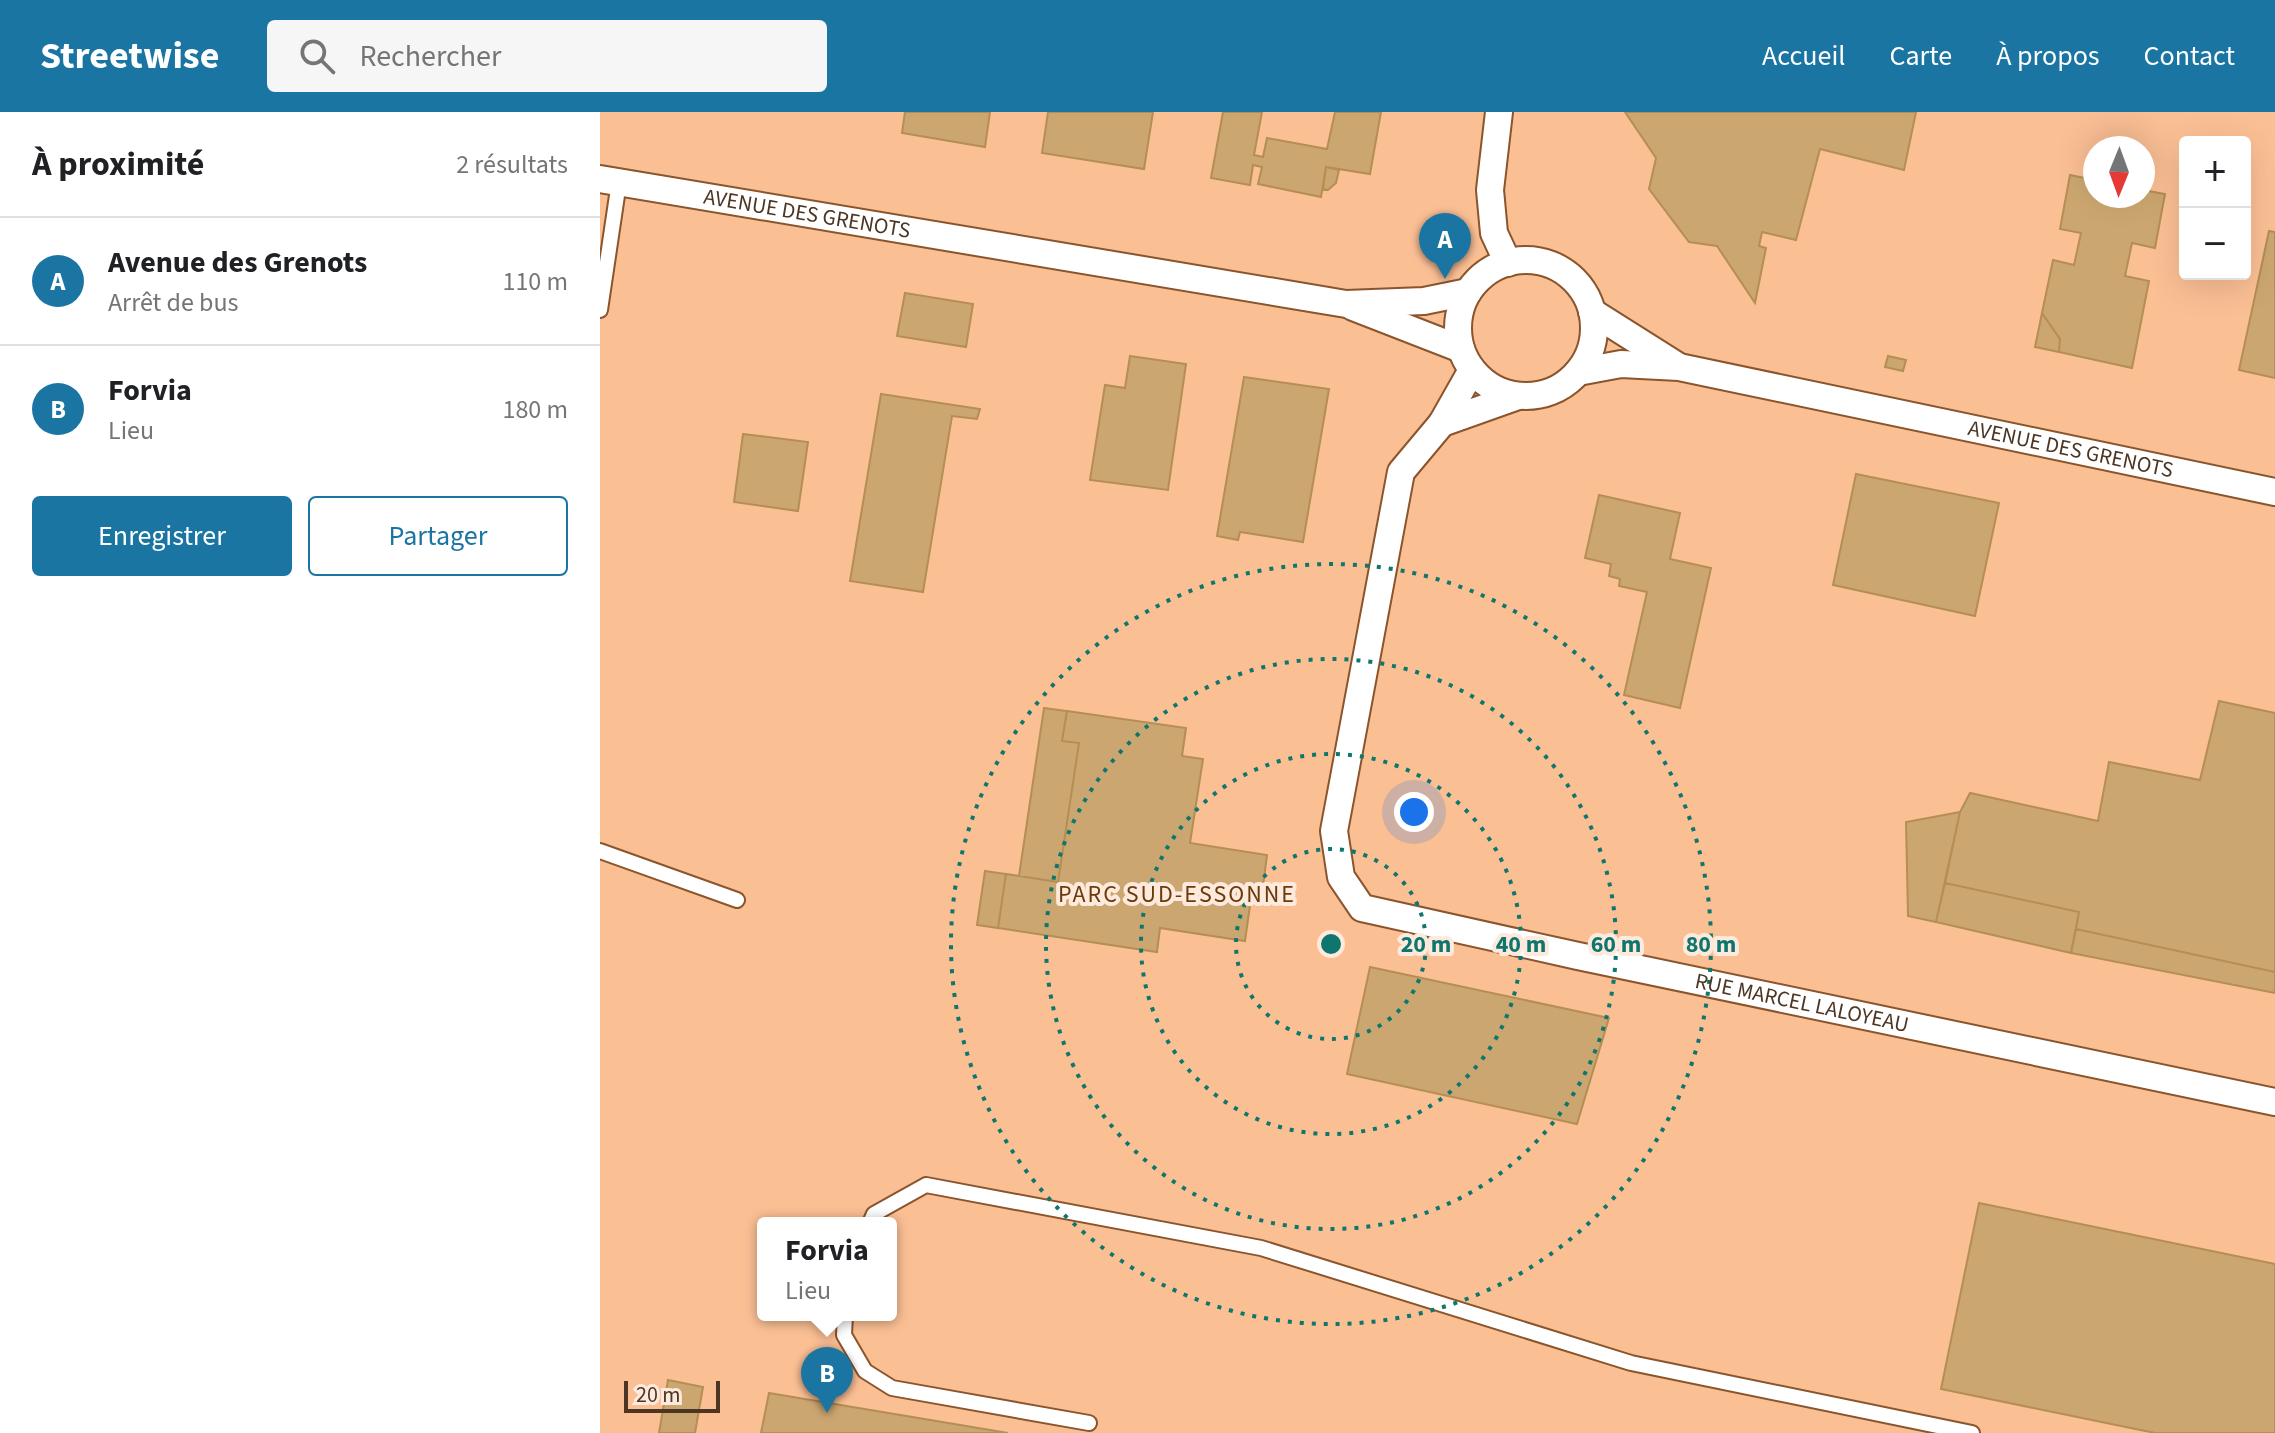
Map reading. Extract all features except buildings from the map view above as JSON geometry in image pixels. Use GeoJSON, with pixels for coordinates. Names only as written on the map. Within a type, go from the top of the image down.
{"type":"FeatureCollection","features":[{"type":"Feature","properties":{"kind":"street"},"geometry":{"type":"LineString","coordinates":[[1499,112],[1490,190],[1494,233],[1508,263]]}},
{"type":"Feature","properties":{"kind":"street","name":"AVENUE DES GRENOTS"},"geometry":{"type":"LineString","coordinates":[[610,180],[1346,304],[1424,301],[1468,292]]}},
{"type":"Feature","properties":{"kind":"street"},"geometry":{"type":"LineString","coordinates":[[1442,423],[1518,396],[1541,394],[1563,385],[1578,372],[1590,351],[1594,328],[1592,312],[1583,291],[1567,273],[1546,263],[1526,260],[1508,263],[1485,274],[1468,292],[1459,314],[1466,359],[1489,386],[1518,396]]}},
{"type":"Feature","properties":{"kind":"street","name":"AVENUE DES GRENOTS"},"geometry":{"type":"LineString","coordinates":[[1346,304],[1466,359]]}},
{"type":"Feature","properties":{"kind":"street","name":"AVENUE DES GRENOTS"},"geometry":{"type":"LineString","coordinates":[[1592,312],[1679,367]]}},
{"type":"Feature","properties":{"kind":"street","name":"RUE MARCEL LALOYEAU"},"geometry":{"type":"LineString","coordinates":[[1466,359],[1442,423],[1401,472],[1334,831],[1341,877],[1362,908],[1609,963],[2275,1102]]}},
{"type":"Feature","properties":{"kind":"street","name":"AVENUE DES GRENOTS"},"geometry":{"type":"LineString","coordinates":[[1578,372],[1621,364],[1679,367],[2275,492]]}},
{"type":"Feature","properties":{"kind":"lane"},"geometry":{"type":"LineString","coordinates":[[600,310],[610,180]]}},
{"type":"Feature","properties":{"kind":"lane"},"geometry":{"type":"LineString","coordinates":[[600,851],[737,900]]}},
{"type":"Feature","properties":{"kind":"lane"},"geometry":{"type":"LineString","coordinates":[[873,1217],[926,1185],[1261,1248],[1631,1363],[1972,1433]]}},
{"type":"Feature","properties":{"kind":"lane"},"geometry":{"type":"LineString","coordinates":[[845,1321],[844,1335],[865,1371],[892,1388],[1089,1423]]}},
{"type":"Feature","properties":{"kind":"place","name":"Avenue des Grenots"},"geometry":{"type":"Point","coordinates":[1445,279]}},
{"type":"Feature","properties":{"kind":"place","name":"Forvia"},"geometry":{"type":"Point","coordinates":[827,1413]}},
{"type":"Feature","properties":{"kind":"district","name":"PARC SUD-ESSONNE"},"geometry":{"type":"Point","coordinates":[1177,894]}}]}
